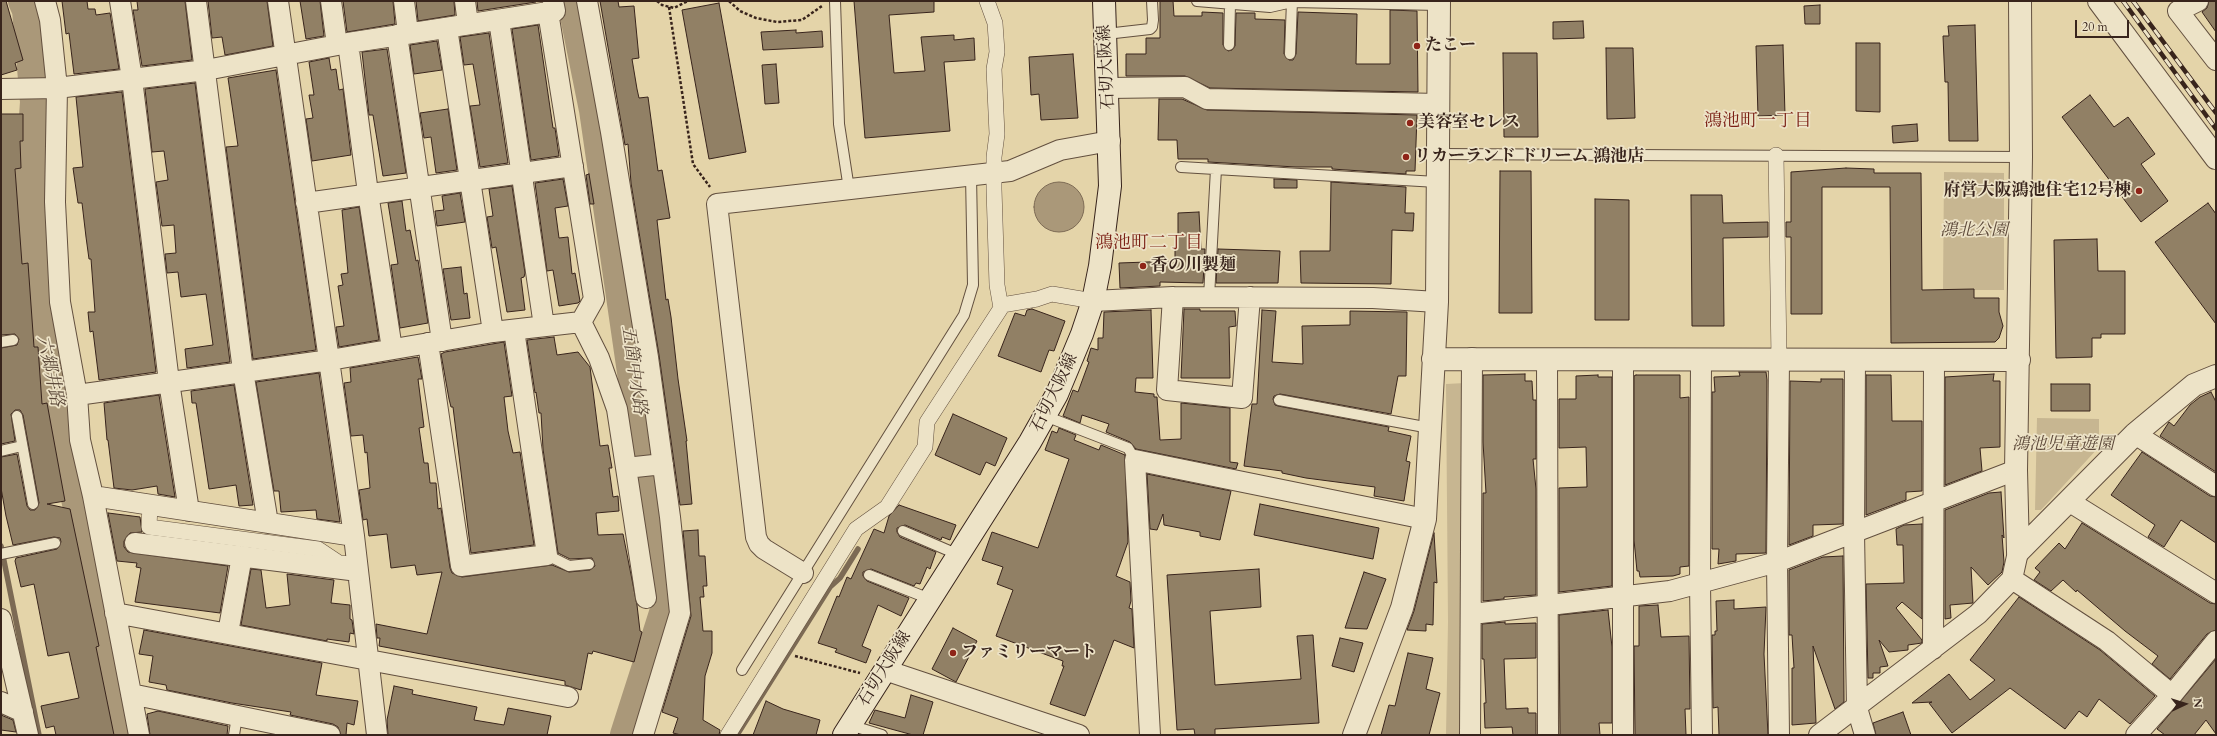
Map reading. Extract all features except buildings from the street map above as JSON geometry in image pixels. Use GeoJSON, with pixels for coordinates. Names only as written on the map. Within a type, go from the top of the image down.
{"type":"FeatureCollection","features":[{"type":"Feature","properties":{"kind":"street"},"geometry":{"type":"LineString","coordinates":[[45,1],[50,20],[55,202],[60,302],[77,395],[80,440],[93,496],[139,735]]}},
{"type":"Feature","properties":{"kind":"street"},"geometry":{"type":"LineString","coordinates":[[120,1],[132,79],[169,382],[189,511]]}},
{"type":"Feature","properties":{"kind":"street"},"geometry":{"type":"LineString","coordinates":[[196,1],[206,70],[243,371],[268,523]]}},
{"type":"Feature","properties":{"kind":"street"},"geometry":{"type":"LineString","coordinates":[[278,1],[354,536],[377,735]]}},
{"type":"Feature","properties":{"kind":"street"},"geometry":{"type":"LineString","coordinates":[[331,1],[342,44],[368,193],[392,349]]}},
{"type":"Feature","properties":{"kind":"street"},"geometry":{"type":"LineString","coordinates":[[404,1],[402,34],[435,342],[462,566],[547,555],[514,330]]}},
{"type":"Feature","properties":{"kind":"street"},"geometry":{"type":"LineString","coordinates":[[465,1],[468,24]]}},
{"type":"Feature","properties":{"kind":"street"},"geometry":{"type":"LineString","coordinates":[[587,1],[638,294],[663,464],[680,613],[643,735]]}},
{"type":"Feature","properties":{"kind":"street"},"geometry":{"type":"LineString","coordinates":[[728,735],[856,529],[887,507],[917,460],[925,447],[927,422],[1002,305],[997,285],[994,173],[997,134],[994,69],[997,52],[995,23],[987,1]]}},
{"type":"Feature","properties":{"kind":"street","name":"石切大阪線"},"geometry":{"type":"LineString","coordinates":[[847,730],[959,555],[1045,416],[1072,361],[1093,301],[1108,214],[1110,186],[1110,141],[1104,1]]}},
{"type":"Feature","properties":{"kind":"street"},"geometry":{"type":"LineString","coordinates":[[1819,735],[1857,708],[1978,614],[2012,579],[2018,552],[2016,470],[2019,360],[2021,156],[2020,1]]}},
{"type":"Feature","properties":{"kind":"street"},"geometry":{"type":"LineString","coordinates":[[2099,1],[2216,158]]}},
{"type":"Feature","properties":{"kind":"street"},"geometry":{"type":"LineString","coordinates":[[2198,1],[2178,11],[2216,60]]}},
{"type":"Feature","properties":{"kind":"street"},"geometry":{"type":"LineString","coordinates":[[1354,735],[1402,608],[1425,519],[1437,302],[1439,3]]}},
{"type":"Feature","properties":{"kind":"street"},"geometry":{"type":"LineString","coordinates":[[9,89],[53,88],[206,70],[342,44],[499,20],[550,7],[594,299],[580,322]]}},
{"type":"Feature","properties":{"kind":"street"},"geometry":{"type":"LineString","coordinates":[[499,20],[544,326]]}},
{"type":"Feature","properties":{"kind":"street"},"geometry":{"type":"LineString","coordinates":[[447,28],[493,332]]}},
{"type":"Feature","properties":{"kind":"street"},"geometry":{"type":"LineString","coordinates":[[1108,88],[1185,88],[1207,99],[1439,104]]}},
{"type":"Feature","properties":{"kind":"street"},"geometry":{"type":"LineString","coordinates":[[803,573],[764,549],[758,544],[756,537],[717,204],[1010,171],[1060,150],[1110,141]]}},
{"type":"Feature","properties":{"kind":"street"},"geometry":{"type":"LineString","coordinates":[[1776,155],[1779,360],[1777,562],[1779,735]]}},
{"type":"Feature","properties":{"kind":"street"},"geometry":{"type":"LineString","coordinates":[[306,203],[368,193],[573,166]]}},
{"type":"Feature","properties":{"kind":"street"},"geometry":{"type":"LineString","coordinates":[[1002,305],[1037,299],[1052,294],[1093,301],[1173,297],[1250,297],[1372,298],[1437,302]]}},
{"type":"Feature","properties":{"kind":"street"},"geometry":{"type":"LineString","coordinates":[[1173,297],[1167,390],[1242,398],[1250,297]]}},
{"type":"Feature","properties":{"kind":"street"},"geometry":{"type":"LineString","coordinates":[[77,395],[330,360],[493,332],[580,322]]}},
{"type":"Feature","properties":{"kind":"street"},"geometry":{"type":"LineString","coordinates":[[580,322],[599,358],[617,409],[646,598]]}},
{"type":"Feature","properties":{"kind":"street"},"geometry":{"type":"LineString","coordinates":[[1470,735],[1472,614],[1472,358]]}},
{"type":"Feature","properties":{"kind":"street"},"geometry":{"type":"LineString","coordinates":[[1433,359],[2019,360]]}},
{"type":"Feature","properties":{"kind":"street"},"geometry":{"type":"LineString","coordinates":[[1547,359],[1548,735]]}},
{"type":"Feature","properties":{"kind":"street"},"geometry":{"type":"LineString","coordinates":[[1623,359],[1623,735]]}},
{"type":"Feature","properties":{"kind":"street"},"geometry":{"type":"LineString","coordinates":[[1701,359],[1700,583],[1702,735]]}},
{"type":"Feature","properties":{"kind":"street"},"geometry":{"type":"LineString","coordinates":[[1855,359],[1854,532],[1857,708],[1864,735]]}},
{"type":"Feature","properties":{"kind":"street"},"geometry":{"type":"LineString","coordinates":[[1933,649],[1934,360]]}},
{"type":"Feature","properties":{"kind":"street"},"geometry":{"type":"LineString","coordinates":[[2018,552],[2070,502],[2134,434],[2194,385],[2215,380]]}},
{"type":"Feature","properties":{"kind":"street"},"geometry":{"type":"LineString","coordinates":[[2134,434],[2216,486]]}},
{"type":"Feature","properties":{"kind":"street"},"geometry":{"type":"LineString","coordinates":[[1150,735],[1135,460],[1425,519]]}},
{"type":"Feature","properties":{"kind":"street"},"geometry":{"type":"LineString","coordinates":[[626,468],[663,464]]}},
{"type":"Feature","properties":{"kind":"street"},"geometry":{"type":"LineString","coordinates":[[1472,614],[1670,591],[1777,562],[2016,470]]}},
{"type":"Feature","properties":{"kind":"street"},"geometry":{"type":"LineString","coordinates":[[93,496],[354,536]]}},
{"type":"Feature","properties":{"kind":"street"},"geometry":{"type":"LineString","coordinates":[[2070,502],[2216,592]]}},
{"type":"Feature","properties":{"kind":"street"},"geometry":{"type":"LineString","coordinates":[[150,505],[149,527],[318,549],[340,563],[357,568]]}},
{"type":"Feature","properties":{"kind":"street"},"geometry":{"type":"LineString","coordinates":[[135,543],[357,568]]}},
{"type":"Feature","properties":{"kind":"street"},"geometry":{"type":"LineString","coordinates":[[228,633],[242,556]]}},
{"type":"Feature","properties":{"kind":"street"},"geometry":{"type":"LineString","coordinates":[[2012,579],[2106,641],[2172,695]]}},
{"type":"Feature","properties":{"kind":"street"},"geometry":{"type":"LineString","coordinates":[[115,613],[368,658],[568,697]]}},
{"type":"Feature","properties":{"kind":"street"},"geometry":{"type":"LineString","coordinates":[[1,619],[28,735]]}},
{"type":"Feature","properties":{"kind":"street"},"geometry":{"type":"LineString","coordinates":[[2136,735],[2172,695],[2216,641]]}},
{"type":"Feature","properties":{"kind":"street"},"geometry":{"type":"LineString","coordinates":[[883,674],[1079,735]]}},
{"type":"Feature","properties":{"kind":"street"},"geometry":{"type":"LineString","coordinates":[[131,694],[236,725],[330,735]]}},
{"type":"Feature","properties":{"kind":"street"},"geometry":{"type":"LineString","coordinates":[[1,702],[23,712]]}},
{"type":"Feature","properties":{"kind":"lane"},"geometry":{"type":"LineString","coordinates":[[834,1],[839,124],[849,189]]}},
{"type":"Feature","properties":{"kind":"lane"},"geometry":{"type":"LineString","coordinates":[[1106,34],[1150,29],[1152,27],[1153,20],[1152,1]]}},
{"type":"Feature","properties":{"kind":"lane"},"geometry":{"type":"LineString","coordinates":[[1198,1],[1270,7],[1292,1],[1439,3]]}},
{"type":"Feature","properties":{"kind":"lane"},"geometry":{"type":"LineString","coordinates":[[1290,54],[1292,1]]}},
{"type":"Feature","properties":{"kind":"lane"},"geometry":{"type":"LineString","coordinates":[[1229,45],[1230,4]]}},
{"type":"Feature","properties":{"kind":"lane"},"geometry":{"type":"LineString","coordinates":[[1437,154],[2021,156]]}},
{"type":"Feature","properties":{"kind":"lane"},"geometry":{"type":"LineString","coordinates":[[1181,167],[1437,182]]}},
{"type":"Feature","properties":{"kind":"lane"},"geometry":{"type":"LineString","coordinates":[[1209,297],[1216,169]]}},
{"type":"Feature","properties":{"kind":"lane"},"geometry":{"type":"LineString","coordinates":[[742,670],[964,315],[973,285],[972,175]]}},
{"type":"Feature","properties":{"kind":"lane"},"geometry":{"type":"LineString","coordinates":[[1,342],[13,340]]}},
{"type":"Feature","properties":{"kind":"lane"},"geometry":{"type":"LineString","coordinates":[[1279,400],[1430,428]]}},
{"type":"Feature","properties":{"kind":"lane"},"geometry":{"type":"LineString","coordinates":[[16,416],[33,504]]}},
{"type":"Feature","properties":{"kind":"lane"},"geometry":{"type":"LineString","coordinates":[[1045,416],[1128,448],[1135,460]]}},
{"type":"Feature","properties":{"kind":"lane"},"geometry":{"type":"LineString","coordinates":[[1,451],[22,446]]}},
{"type":"Feature","properties":{"kind":"lane"},"geometry":{"type":"LineString","coordinates":[[903,531],[959,555]]}},
{"type":"Feature","properties":{"kind":"lane"},"geometry":{"type":"LineString","coordinates":[[1,554],[55,543]]}},
{"type":"Feature","properties":{"kind":"lane"},"geometry":{"type":"LineString","coordinates":[[547,555],[569,566],[589,564]]}},
{"type":"Feature","properties":{"kind":"lane"},"geometry":{"type":"LineString","coordinates":[[869,575],[930,599]]}},
{"type":"Feature","properties":{"kind":"lane"},"geometry":{"type":"LineString","coordinates":[[847,730],[882,735]]}},
{"type":"Feature","properties":{"kind":"path"},"geometry":{"type":"LineString","coordinates":[[657,1],[669,7],[679,6],[688,1]]}},
{"type":"Feature","properties":{"kind":"path"},"geometry":{"type":"LineString","coordinates":[[729,1],[740,11],[756,18],[782,22],[802,20],[818,10],[822,5],[822,1]]}},
{"type":"Feature","properties":{"kind":"path"},"geometry":{"type":"LineString","coordinates":[[669,7],[693,164],[716,194],[717,204]]}},
{"type":"Feature","properties":{"kind":"path"},"geometry":{"type":"LineString","coordinates":[[800,658],[883,674]]}},
{"type":"Feature","properties":{"kind":"green space","name":"鴻北公園"},"geometry":{"type":"Polygon","coordinates":[[[1944,172],[2004,173],[2004,290],[1943,290],[1944,172]]]}},
{"type":"Feature","properties":{"kind":"green space"},"geometry":{"type":"Polygon","coordinates":[[[1465,383],[1466,735],[1446,735],[1448,622],[1446,384],[1465,383]]]}},
{"type":"Feature","properties":{"kind":"green space","name":"鴻池児童遊園"},"geometry":{"type":"Polygon","coordinates":[[[2037,418],[2099,419],[2099,447],[2041,510],[2035,510],[2037,418]]]}},
{"type":"Feature","properties":{"kind":"shaded area"},"geometry":{"type":"Polygon","coordinates":[[[1059,182],[1068,184],[1079,193],[1084,207],[1082,216],[1073,227],[1059,232],[1050,230],[1039,221],[1034,207],[1036,198],[1045,187],[1059,182]]]}},
{"type":"Feature","properties":{"kind":"waterway","name":"六郷井路"},"geometry":{"type":"LineString","coordinates":[[24,1],[28,10],[36,102],[31,175],[38,318],[128,735]]}},
{"type":"Feature","properties":{"kind":"waterway","name":"五箇中水路"},"geometry":{"type":"LineString","coordinates":[[573,1],[595,110],[667,607],[626,735]]}},
{"type":"Feature","properties":{"kind":"waterway"},"geometry":{"type":"LineString","coordinates":[[1,546],[39,735]]}},
{"type":"Feature","properties":{"kind":"waterway"},"geometry":{"type":"LineString","coordinates":[[737,735],[830,587],[840,578],[858,549]]}},
{"type":"Feature","properties":{"kind":"railway"},"geometry":{"type":"LineString","coordinates":[[2123,1],[2216,129]]}},
{"type":"Feature","properties":{"kind":"railway"},"geometry":{"type":"LineString","coordinates":[[2133,1],[2216,113]]}},
{"type":"Feature","properties":{"kind":"place","name":"たこー"},"geometry":{"type":"Point","coordinates":[1417,46]}},
{"type":"Feature","properties":{"kind":"place","name":"美容室セレス"},"geometry":{"type":"Point","coordinates":[1410,123]}},
{"type":"Feature","properties":{"kind":"place","name":"リカーランド ドリーム 鴻池店"},"geometry":{"type":"Point","coordinates":[1406,157]}},
{"type":"Feature","properties":{"kind":"place","name":"府営大阪鴻池住宅12号棟"},"geometry":{"type":"Point","coordinates":[2139,191]}},
{"type":"Feature","properties":{"kind":"place","name":"香の川製麺"},"geometry":{"type":"Point","coordinates":[1143,266]}},
{"type":"Feature","properties":{"kind":"place","name":"ファミリーマート"},"geometry":{"type":"Point","coordinates":[953,653]}},
{"type":"Feature","properties":{"kind":"district","name":"鴻池町一丁目"},"geometry":{"type":"Point","coordinates":[1758,122]}},
{"type":"Feature","properties":{"kind":"district","name":"鴻池町二丁目"},"geometry":{"type":"Point","coordinates":[1149,244]}}]}
